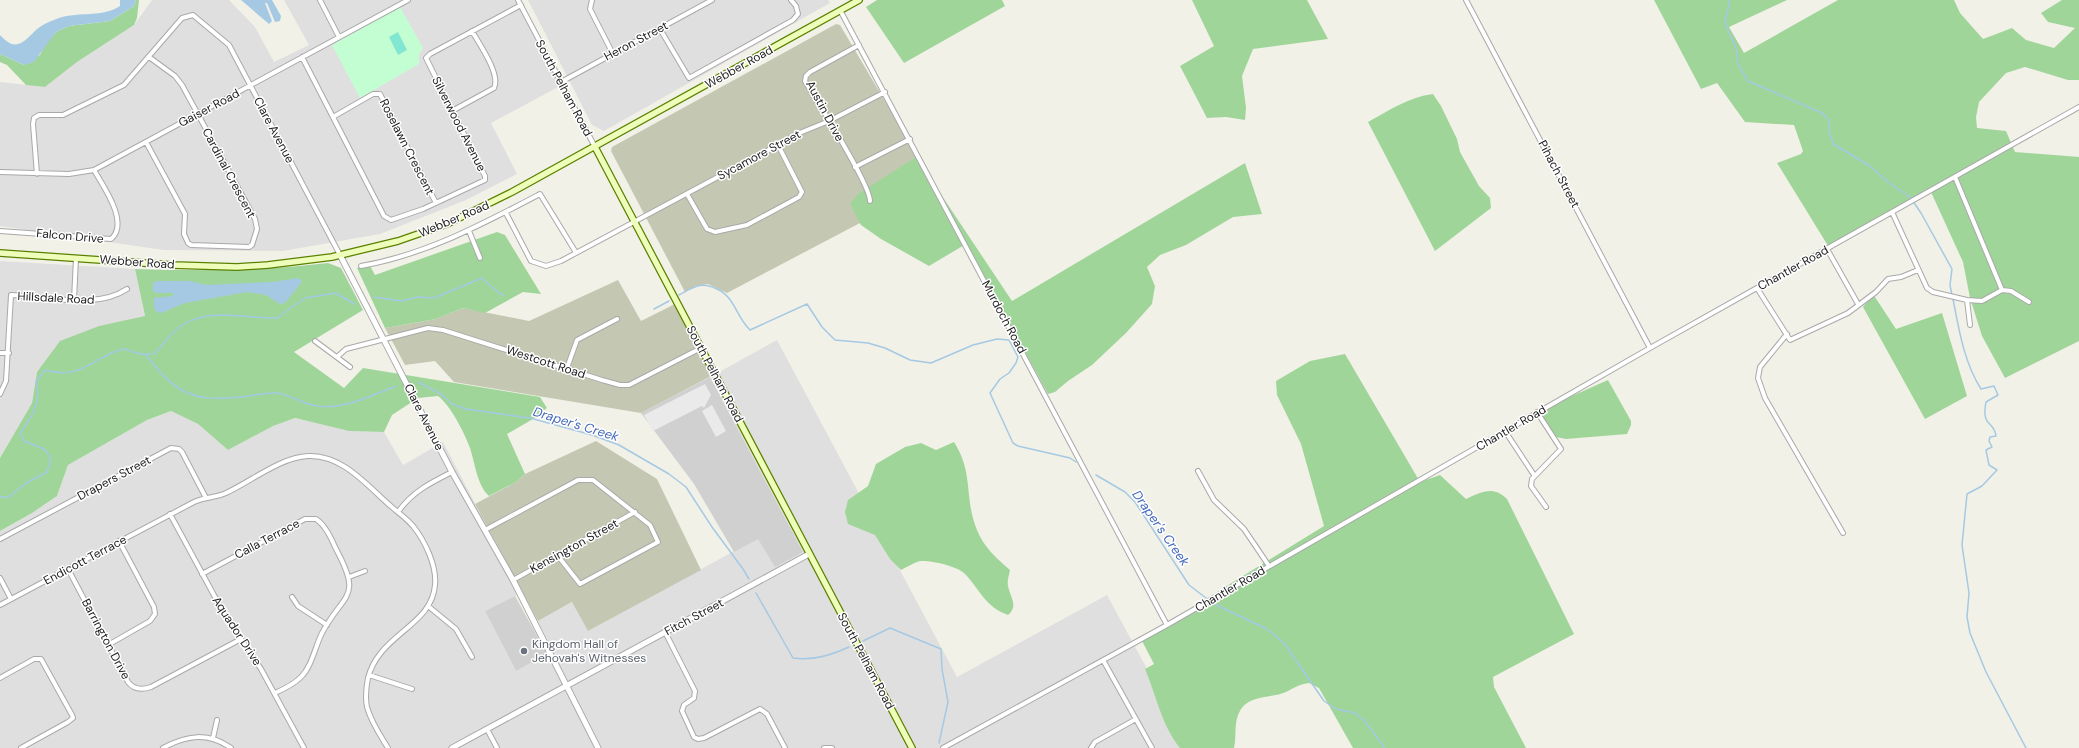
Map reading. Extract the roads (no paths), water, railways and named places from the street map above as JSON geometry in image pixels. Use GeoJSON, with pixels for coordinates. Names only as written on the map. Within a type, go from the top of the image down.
{"type":"FeatureCollection","features":[{"type":"Feature","properties":{"kind":"main road","name":"Webber Road"},"geometry":{"type":"LineString","coordinates":[[0,253],[221,267],[268,265],[340,255],[398,241],[448,224],[479,209],[595,147],[859,0]]}},
{"type":"Feature","properties":{"kind":"main road","name":"South Pelham Road"},"geometry":{"type":"LineString","coordinates":[[595,147],[912,748]]}},
{"type":"Feature","properties":{"kind":"street"},"geometry":{"type":"LineString","coordinates":[[320,0],[339,37]]}},
{"type":"Feature","properties":{"kind":"street","name":"Gaiser Road"},"geometry":{"type":"LineString","coordinates":[[0,172],[69,174],[94,170],[408,0]]}},
{"type":"Feature","properties":{"kind":"street"},"geometry":{"type":"LineString","coordinates":[[592,0],[590,9],[612,54]]}},
{"type":"Feature","properties":{"kind":"street","name":"Heron Street"},"geometry":{"type":"LineString","coordinates":[[561,82],[712,0]]}},
{"type":"Feature","properties":{"kind":"street"},"geometry":{"type":"LineString","coordinates":[[660,29],[689,78],[793,20],[798,14],[796,6],[791,0]]}},
{"type":"Feature","properties":{"kind":"street","name":"Pihach Street"},"geometry":{"type":"LineString","coordinates":[[1466,0],[1650,348]]}},
{"type":"Feature","properties":{"kind":"street","name":"Silverwood Avenue"},"geometry":{"type":"LineString","coordinates":[[302,57],[387,219],[395,219],[436,203],[486,179],[426,58],[430,54],[472,31],[519,2]]}},
{"type":"Feature","properties":{"kind":"street","name":"South Pelham Road"},"geometry":{"type":"LineString","coordinates":[[519,2],[595,147]]}},
{"type":"Feature","properties":{"kind":"street","name":"Murdoch Road"},"geometry":{"type":"LineString","coordinates":[[840,10],[910,138],[1167,625]]}},
{"type":"Feature","properties":{"kind":"street","name":"Clare Avenue"},"geometry":{"type":"LineString","coordinates":[[149,57],[182,18],[193,15],[202,20],[229,45],[384,338],[452,472],[513,580],[598,748]]}},
{"type":"Feature","properties":{"kind":"street"},"geometry":{"type":"LineString","coordinates":[[452,111],[494,88],[496,82],[496,74],[472,31]]}},
{"type":"Feature","properties":{"kind":"street","name":"Austin Drive"},"geometry":{"type":"LineString","coordinates":[[859,46],[810,72],[806,76],[806,81],[870,195],[870,201]]}},
{"type":"Feature","properties":{"kind":"street"},"geometry":{"type":"LineString","coordinates":[[38,174],[33,124],[34,118],[39,115],[64,115],[124,85],[149,57],[179,80],[198,114]]}},
{"type":"Feature","properties":{"kind":"street","name":"Sycamore Street"},"geometry":{"type":"LineString","coordinates":[[506,212],[531,261],[546,266],[561,261],[802,132],[829,121],[885,92]]}},
{"type":"Feature","properties":{"kind":"street","name":"Roselawn Crescent"},"geometry":{"type":"LineString","coordinates":[[333,117],[373,94],[380,94],[436,203]]}},
{"type":"Feature","properties":{"kind":"street","name":"Chantler Road"},"geometry":{"type":"LineString","coordinates":[[943,748],[1167,625],[1537,412],[2079,107]]}},
{"type":"Feature","properties":{"kind":"street","name":"Cardinal Crescent"},"geometry":{"type":"LineString","coordinates":[[146,142],[185,214],[184,234],[188,243],[191,245],[249,247],[252,245],[257,229],[255,219],[198,114]]}},
{"type":"Feature","properties":{"kind":"street"},"geometry":{"type":"LineString","coordinates":[[855,167],[910,138]]}},
{"type":"Feature","properties":{"kind":"street"},"geometry":{"type":"LineString","coordinates":[[688,194],[706,229],[710,232],[747,225],[754,222],[799,197],[802,192],[778,145]]}},
{"type":"Feature","properties":{"kind":"street","name":"Falcon Drive"},"geometry":{"type":"LineString","coordinates":[[0,231],[111,239],[116,232],[116,211],[94,170]]}},
{"type":"Feature","properties":{"kind":"street"},"geometry":{"type":"LineString","coordinates":[[1955,177],[2002,290]]}},
{"type":"Feature","properties":{"kind":"street"},"geometry":{"type":"LineString","coordinates":[[361,266],[384,262],[470,231],[540,194],[575,251]]}},
{"type":"Feature","properties":{"kind":"street"},"geometry":{"type":"LineString","coordinates":[[1892,212],[1926,288],[1933,292],[1966,300],[1982,301],[2002,290],[2011,290],[2028,302]]}},
{"type":"Feature","properties":{"kind":"street"},"geometry":{"type":"LineString","coordinates":[[470,231],[480,258]]}},
{"type":"Feature","properties":{"kind":"street"},"geometry":{"type":"LineString","coordinates":[[1827,248],[1858,304]]}},
{"type":"Feature","properties":{"kind":"street"},"geometry":{"type":"LineString","coordinates":[[74,300],[76,258]]}},
{"type":"Feature","properties":{"kind":"street"},"geometry":{"type":"LineString","coordinates":[[1757,288],[1790,340],[1848,313],[1876,292],[1888,279],[1901,277],[1918,270]]}},
{"type":"Feature","properties":{"kind":"street","name":"Hillsdale Road"},"geometry":{"type":"LineString","coordinates":[[0,394],[6,380],[9,353],[11,295],[74,300],[107,299],[118,295],[127,288]]}},
{"type":"Feature","properties":{"kind":"street"},"geometry":{"type":"LineString","coordinates":[[1966,300],[1970,325]]}},
{"type":"Feature","properties":{"kind":"street"},"geometry":{"type":"LineString","coordinates":[[567,368],[577,340],[617,319]]}},
{"type":"Feature","properties":{"kind":"street","name":"Westcott Road"},"geometry":{"type":"LineString","coordinates":[[337,357],[346,349],[384,338],[428,328],[443,330],[620,385],[629,385],[701,348]]}},
{"type":"Feature","properties":{"kind":"street"},"geometry":{"type":"LineString","coordinates":[[1787,334],[1760,366],[1758,378],[1765,398],[1843,533]]}},
{"type":"Feature","properties":{"kind":"street"},"geometry":{"type":"LineString","coordinates":[[315,341],[350,367]]}},
{"type":"Feature","properties":{"kind":"street"},"geometry":{"type":"LineString","coordinates":[[0,353],[9,353]]}},
{"type":"Feature","properties":{"kind":"street"},"geometry":{"type":"LineString","coordinates":[[1537,412],[1561,449],[1534,475],[1531,486],[1546,507]]}},
{"type":"Feature","properties":{"kind":"street"},"geometry":{"type":"LineString","coordinates":[[1505,431],[1534,475]]}},
{"type":"Feature","properties":{"kind":"street","name":"Drapers Street"},"geometry":{"type":"LineString","coordinates":[[0,539],[171,448],[180,449],[206,498]]}},
{"type":"Feature","properties":{"kind":"street","name":"Endicott Terrace"},"geometry":{"type":"LineString","coordinates":[[0,605],[170,514],[206,498],[226,493],[290,459],[314,456],[328,460],[354,473],[414,527],[434,569],[435,585],[428,606]]}},
{"type":"Feature","properties":{"kind":"street"},"geometry":{"type":"LineString","coordinates":[[1198,471],[1214,500],[1244,529],[1269,566]]}},
{"type":"Feature","properties":{"kind":"street"},"geometry":{"type":"LineString","coordinates":[[398,512],[406,501],[417,491],[452,472]]}},
{"type":"Feature","properties":{"kind":"street"},"geometry":{"type":"LineString","coordinates":[[485,530],[578,480],[593,480],[650,525],[658,542],[580,584],[558,556]]}},
{"type":"Feature","properties":{"kind":"street","name":"Kensington Street"},"geometry":{"type":"LineString","coordinates":[[513,580],[635,512]]}},
{"type":"Feature","properties":{"kind":"street","name":"Aquador Drive"},"geometry":{"type":"LineString","coordinates":[[170,514],[222,610],[275,693],[304,748]]}},
{"type":"Feature","properties":{"kind":"street","name":"Calla Terrace"},"geometry":{"type":"LineString","coordinates":[[202,574],[310,518],[316,519],[324,525],[349,577]]}},
{"type":"Feature","properties":{"kind":"street"},"geometry":{"type":"LineString","coordinates":[[108,645],[150,622],[155,614],[154,606],[119,542]]}},
{"type":"Feature","properties":{"kind":"street","name":"Fitch Street"},"geometry":{"type":"LineString","coordinates":[[452,748],[809,554]]}},
{"type":"Feature","properties":{"kind":"street","name":"Barrington Drive"},"geometry":{"type":"LineString","coordinates":[[68,569],[108,645],[130,684],[134,688],[143,689],[151,687],[241,639]]}},
{"type":"Feature","properties":{"kind":"street"},"geometry":{"type":"LineString","coordinates":[[275,693],[294,683],[305,672],[327,624],[346,597],[349,577],[365,571]]}},
{"type":"Feature","properties":{"kind":"street"},"geometry":{"type":"LineString","coordinates":[[0,578],[11,599]]}},
{"type":"Feature","properties":{"kind":"street"},"geometry":{"type":"LineString","coordinates":[[292,597],[298,606],[327,624]]}},
{"type":"Feature","properties":{"kind":"street"},"geometry":{"type":"LineString","coordinates":[[388,748],[368,708],[366,692],[369,675],[382,650],[421,615],[428,606],[456,629],[472,657]]}},
{"type":"Feature","properties":{"kind":"street"},"geometry":{"type":"LineString","coordinates":[[665,632],[695,691],[694,698],[680,709],[693,735],[698,740],[760,709],[767,714],[785,748]]}},
{"type":"Feature","properties":{"kind":"street"},"geometry":{"type":"LineString","coordinates":[[0,678],[34,659],[41,659],[73,718],[21,748]]}},
{"type":"Feature","properties":{"kind":"street"},"geometry":{"type":"LineString","coordinates":[[1103,660],[1152,748]]}},
{"type":"Feature","properties":{"kind":"street"},"geometry":{"type":"LineString","coordinates":[[369,675],[412,689]]}},
{"type":"Feature","properties":{"kind":"street"},"geometry":{"type":"LineString","coordinates":[[1091,748],[1094,742],[1136,719]]}},
{"type":"Feature","properties":{"kind":"street"},"geometry":{"type":"LineString","coordinates":[[213,738],[217,720]]}},
{"type":"Feature","properties":{"kind":"street"},"geometry":{"type":"LineString","coordinates":[[487,729],[497,748]]}},
{"type":"Feature","properties":{"kind":"street"},"geometry":{"type":"LineString","coordinates":[[163,748],[191,737],[213,738],[231,748]]}},
{"type":"Feature","properties":{"kind":"street"},"geometry":{"type":"LineString","coordinates":[[824,748],[831,746]]}},
{"type":"Feature","properties":{"kind":"waterway"},"geometry":{"type":"LineString","coordinates":[[1730,0],[1725,23],[1736,48],[1738,64],[1748,81],[1822,113],[1829,120],[1829,131],[1833,144],[1870,166],[1888,182],[1910,197],[1921,213],[1952,269],[1950,285],[1952,295]]}},
{"type":"Feature","properties":{"kind":"waterway","name":"Draper's Creek"},"geometry":{"type":"LineString","coordinates":[[374,297],[402,301],[418,297],[434,298],[482,278],[499,293],[504,295]]}},
{"type":"Feature","properties":{"kind":"waterway","name":"Draper's Creek"},"geometry":{"type":"LineString","coordinates":[[679,295],[693,287],[702,285],[717,289],[728,297],[741,319],[750,330],[807,304],[822,327],[835,340],[868,343],[885,348],[910,360],[931,363],[973,345],[997,339],[1009,340],[1018,357],[1016,363],[1009,373],[1000,379],[990,393],[1013,443],[1018,446],[1070,458],[1076,462]]}},
{"type":"Feature","properties":{"kind":"waterway","name":"Draper's Creek"},"geometry":{"type":"LineString","coordinates":[[0,497],[9,497],[26,483],[47,472],[51,458],[44,449],[24,441],[20,433],[34,410],[38,397],[36,382],[45,370],[58,373],[78,370],[113,352],[124,349],[134,353],[154,354],[177,329],[200,317],[226,315],[277,318],[305,298],[336,293],[354,304]]}},
{"type":"Feature","properties":{"kind":"waterway"},"geometry":{"type":"LineString","coordinates":[[1953,299],[1966,357],[1975,379],[1981,389],[1994,386],[1998,395],[1986,402],[1985,410],[1986,420],[1995,431],[1996,436],[1990,437],[1989,441],[1992,447],[1986,450],[1989,465],[1997,470],[1982,486],[1967,494],[1962,545],[1969,593],[1967,617],[1970,633],[1986,672],[2026,748]]}},
{"type":"Feature","properties":{"kind":"waterway"},"geometry":{"type":"LineString","coordinates":[[654,309],[669,301]]}},
{"type":"Feature","properties":{"kind":"waterway","name":"Draper's Creek"},"geometry":{"type":"LineString","coordinates":[[145,354],[166,378],[176,386],[196,396],[209,398],[241,397],[277,393],[312,405],[323,407],[344,405],[355,402],[396,386]]}},
{"type":"Feature","properties":{"kind":"waterway","name":"Draper's Creek"},"geometry":{"type":"LineString","coordinates":[[418,382],[441,394],[452,404],[466,409],[530,418],[592,435],[619,445],[669,474],[686,487],[749,579]]}},
{"type":"Feature","properties":{"kind":"waterway","name":"Draper's Creek"},"geometry":{"type":"LineString","coordinates":[[1096,475],[1125,492],[1135,502],[1189,585],[1206,598]]}},
{"type":"Feature","properties":{"kind":"waterway"},"geometry":{"type":"LineString","coordinates":[[756,593],[793,658],[807,659],[822,657],[849,647]]}},
{"type":"Feature","properties":{"kind":"waterway","name":"Draper's Creek"},"geometry":{"type":"LineString","coordinates":[[1212,603],[1267,629],[1284,643],[1324,701],[1336,709],[1355,713],[1364,720],[1385,748]]}},
{"type":"Feature","properties":{"kind":"waterway","name":"Draper's Creek"},"geometry":{"type":"LineString","coordinates":[[863,641],[890,628],[941,649],[942,669],[948,702],[939,743]]}},
{"type":"Feature","properties":{"kind":"place","name":"Kingdom Hall of Jehovah's Witnesses"},"geometry":{"type":"Point","coordinates":[524,651]}}]}
